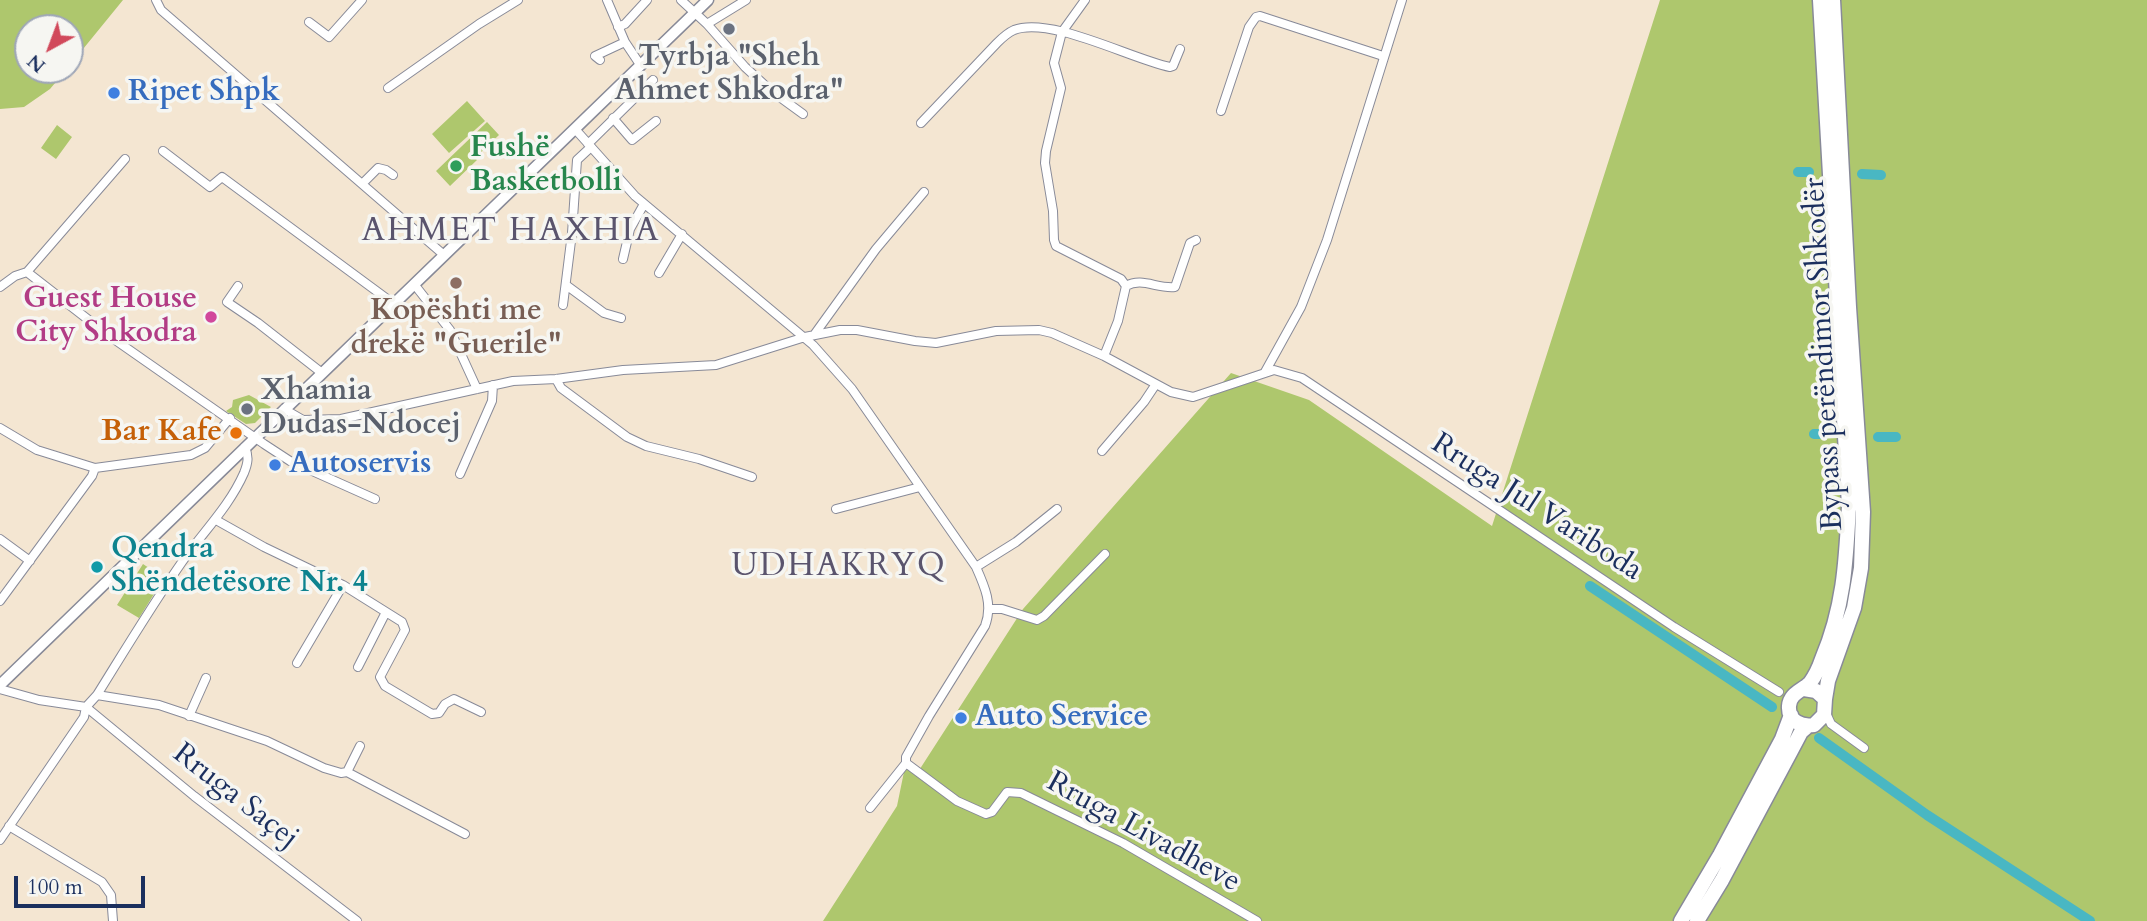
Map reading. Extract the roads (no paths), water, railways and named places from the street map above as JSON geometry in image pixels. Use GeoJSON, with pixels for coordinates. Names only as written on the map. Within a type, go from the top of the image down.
{"type":"FeatureCollection","features":[{"type":"Feature","properties":{"kind":"highway","name":"Bypass perëndimor Shkodër"},"geometry":{"type":"LineString","coordinates":[[1681,921],[1720,855],[1782,738],[1791,699],[1811,682],[1822,660],[1839,609],[1847,564],[1849,506],[1820,0]]}},
{"type":"Feature","properties":{"kind":"highway","name":"Bypass perëndimor Shkodër"},"geometry":{"type":"LineString","coordinates":[[1697,921],[1722,880],[1801,732],[1819,722],[1825,705],[1828,681],[1854,608],[1861,568],[1863,512],[1833,0]]}},
{"type":"Feature","properties":{"kind":"highway"},"geometry":{"type":"LineString","coordinates":[[1801,690],[1816,691],[1825,705]]}},
{"type":"Feature","properties":{"kind":"highway"},"geometry":{"type":"LineString","coordinates":[[1790,711],[1796,723],[1811,726]]}},
{"type":"Feature","properties":{"kind":"main road"},"geometry":{"type":"LineString","coordinates":[[0,687],[708,0]]}},
{"type":"Feature","properties":{"kind":"street"},"geometry":{"type":"LineString","coordinates":[[156,0],[161,10],[444,256]]}},
{"type":"Feature","properties":{"kind":"street"},"geometry":{"type":"LineString","coordinates":[[309,22],[329,37],[362,0]]}},
{"type":"Feature","properties":{"kind":"street"},"geometry":{"type":"LineString","coordinates":[[388,88],[518,0]]}},
{"type":"Feature","properties":{"kind":"street"},"geometry":{"type":"LineString","coordinates":[[607,0],[625,42],[641,65]]}},
{"type":"Feature","properties":{"kind":"street"},"geometry":{"type":"LineString","coordinates":[[618,27],[625,24],[647,0]]}},
{"type":"Feature","properties":{"kind":"street"},"geometry":{"type":"LineString","coordinates":[[681,0],[769,90],[803,114]]}},
{"type":"Feature","properties":{"kind":"street"},"geometry":{"type":"LineString","coordinates":[[707,24],[746,0]]}},
{"type":"Feature","properties":{"kind":"street"},"geometry":{"type":"LineString","coordinates":[[1085,0],[1062,32],[1054,64],[1061,88],[1045,163],[1056,246],[1121,279],[1126,286],[1118,321],[1104,356]]}},
{"type":"Feature","properties":{"kind":"street"},"geometry":{"type":"LineString","coordinates":[[284,409],[303,420],[341,419],[513,381],[556,379],[623,370],[716,365],[810,336],[840,330],[857,330],[936,343],[996,331],[1040,330],[1104,356],[1171,392],[1193,397],[1265,372],[1301,307],[1327,240],[1402,0]]}},
{"type":"Feature","properties":{"kind":"street"},"geometry":{"type":"LineString","coordinates":[[1221,111],[1249,27],[1256,17],[1261,16],[1383,56]]}},
{"type":"Feature","properties":{"kind":"street"},"geometry":{"type":"LineString","coordinates":[[920,123],[1006,34],[1017,29],[1062,32],[1170,68],[1180,49]]}},
{"type":"Feature","properties":{"kind":"street"},"geometry":{"type":"LineString","coordinates":[[600,60],[594,56],[625,42]]}},
{"type":"Feature","properties":{"kind":"street"},"geometry":{"type":"LineString","coordinates":[[563,306],[577,160],[613,118],[653,80]]}},
{"type":"Feature","properties":{"kind":"street"},"geometry":{"type":"LineString","coordinates":[[613,118],[632,140],[656,121]]}},
{"type":"Feature","properties":{"kind":"street"},"geometry":{"type":"LineString","coordinates":[[575,129],[623,185],[644,204],[810,336],[852,389],[976,567],[984,585],[990,609],[985,626],[929,716],[906,757],[906,763],[870,808]]}},
{"type":"Feature","properties":{"kind":"street"},"geometry":{"type":"LineString","coordinates":[[163,151],[210,187],[222,177],[394,304]]}},
{"type":"Feature","properties":{"kind":"street"},"geometry":{"type":"LineString","coordinates":[[0,287],[15,276],[27,272],[125,159]]}},
{"type":"Feature","properties":{"kind":"street"},"geometry":{"type":"LineString","coordinates":[[362,184],[378,168],[393,176]]}},
{"type":"Feature","properties":{"kind":"street"},"geometry":{"type":"LineString","coordinates":[[810,336],[876,249],[924,192]]}},
{"type":"Feature","properties":{"kind":"street"},"geometry":{"type":"LineString","coordinates":[[624,259],[630,229],[644,204]]}},
{"type":"Feature","properties":{"kind":"street"},"geometry":{"type":"LineString","coordinates":[[659,273],[682,234]]}},
{"type":"Feature","properties":{"kind":"street"},"geometry":{"type":"LineString","coordinates":[[1126,286],[1139,281],[1167,288],[1175,287],[1190,243],[1196,240]]}},
{"type":"Feature","properties":{"kind":"street"},"geometry":{"type":"LineString","coordinates":[[27,272],[108,335],[290,461],[375,499]]}},
{"type":"Feature","properties":{"kind":"street"},"geometry":{"type":"LineString","coordinates":[[414,284],[450,330],[477,389]]}},
{"type":"Feature","properties":{"kind":"street"},"geometry":{"type":"LineString","coordinates":[[566,285],[604,313],[621,318]]}},
{"type":"Feature","properties":{"kind":"street"},"geometry":{"type":"LineString","coordinates":[[239,286],[227,302],[322,373]]}},
{"type":"Feature","properties":{"kind":"street","name":"Rruga Jul Variboda"},"geometry":{"type":"LineString","coordinates":[[1265,372],[1274,370],[1302,378],[1674,627],[1779,692],[1790,711]]}},
{"type":"Feature","properties":{"kind":"street"},"geometry":{"type":"LineString","coordinates":[[556,379],[561,388],[627,437],[646,446],[699,459],[752,477]]}},
{"type":"Feature","properties":{"kind":"street"},"geometry":{"type":"LineString","coordinates":[[1102,451],[1156,384]]}},
{"type":"Feature","properties":{"kind":"street"},"geometry":{"type":"LineString","coordinates":[[460,474],[492,401],[493,385]]}},
{"type":"Feature","properties":{"kind":"street"},"geometry":{"type":"LineString","coordinates":[[0,428],[37,450],[95,468],[191,455],[205,448],[230,418]]}},
{"type":"Feature","properties":{"kind":"street"},"geometry":{"type":"LineString","coordinates":[[0,840],[84,717],[86,708],[97,695],[150,609],[185,558],[216,520],[247,466],[248,455],[245,447]]}},
{"type":"Feature","properties":{"kind":"street"},"geometry":{"type":"LineString","coordinates":[[0,601],[92,476],[95,468]]}},
{"type":"Feature","properties":{"kind":"street"},"geometry":{"type":"LineString","coordinates":[[836,509],[920,487]]}},
{"type":"Feature","properties":{"kind":"street"},"geometry":{"type":"LineString","coordinates":[[976,567],[1016,542],[1057,509]]}},
{"type":"Feature","properties":{"kind":"street"},"geometry":{"type":"LineString","coordinates":[[216,520],[264,547],[344,585],[402,622],[405,631],[383,671],[381,682],[432,714],[439,713],[445,704],[454,699],[481,712]]}},
{"type":"Feature","properties":{"kind":"street"},"geometry":{"type":"LineString","coordinates":[[0,539],[30,561]]}},
{"type":"Feature","properties":{"kind":"street"},"geometry":{"type":"LineString","coordinates":[[990,609],[1002,608],[1037,620],[1105,554]]}},
{"type":"Feature","properties":{"kind":"street"},"geometry":{"type":"LineString","coordinates":[[296,663],[344,585]]}},
{"type":"Feature","properties":{"kind":"street"},"geometry":{"type":"LineString","coordinates":[[358,667],[386,611]]}},
{"type":"Feature","properties":{"kind":"street"},"geometry":{"type":"LineString","coordinates":[[188,716],[206,678]]}},
{"type":"Feature","properties":{"kind":"street"},"geometry":{"type":"LineString","coordinates":[[0,687],[38,700],[86,708]]}},
{"type":"Feature","properties":{"kind":"street"},"geometry":{"type":"LineString","coordinates":[[1779,692],[1801,690]]}},
{"type":"Feature","properties":{"kind":"street"},"geometry":{"type":"LineString","coordinates":[[97,695],[159,705],[237,729],[324,768],[347,772],[465,835]]}},
{"type":"Feature","properties":{"kind":"street"},"geometry":{"type":"LineString","coordinates":[[1825,705],[1828,719],[1835,727],[1864,748]]}},
{"type":"Feature","properties":{"kind":"street","name":"Rruga Saçej"},"geometry":{"type":"LineString","coordinates":[[86,708],[194,796],[357,921]]}},
{"type":"Feature","properties":{"kind":"street"},"geometry":{"type":"LineString","coordinates":[[1811,726],[1835,727]]}},
{"type":"Feature","properties":{"kind":"street"},"geometry":{"type":"LineString","coordinates":[[347,772],[360,746]]}},
{"type":"Feature","properties":{"kind":"street","name":"Rruga Livadheve"},"geometry":{"type":"LineString","coordinates":[[906,763],[957,801],[986,814],[992,812],[1007,792],[1021,793],[1124,843],[1257,921]]}},
{"type":"Feature","properties":{"kind":"street"},"geometry":{"type":"LineString","coordinates":[[9,826],[102,882],[111,895],[113,921]]}},
{"type":"Feature","properties":{"kind":"waterway"},"geometry":{"type":"LineString","coordinates":[[1798,172],[1809,172]]}},
{"type":"Feature","properties":{"kind":"waterway"},"geometry":{"type":"LineString","coordinates":[[1862,174],[1881,175]]}},
{"type":"Feature","properties":{"kind":"waterway"},"geometry":{"type":"LineString","coordinates":[[1814,434],[1825,434]]}},
{"type":"Feature","properties":{"kind":"waterway"},"geometry":{"type":"LineString","coordinates":[[1878,437],[1896,437]]}},
{"type":"Feature","properties":{"kind":"waterway"},"geometry":{"type":"LineString","coordinates":[[1590,586],[1772,707]]}},
{"type":"Feature","properties":{"kind":"waterway"},"geometry":{"type":"LineString","coordinates":[[1819,738],[1927,815],[2090,921]]}},
{"type":"Feature","properties":{"kind":"place","name":"Tyrbja \"Sheh Ahmet Shkodra\""},"geometry":{"type":"Point","coordinates":[729,29]}},
{"type":"Feature","properties":{"kind":"place","name":"Ripet Shpk"},"geometry":{"type":"Point","coordinates":[114,93]}},
{"type":"Feature","properties":{"kind":"place","name":"Fushë Basketbolli"},"geometry":{"type":"Point","coordinates":[456,166]}},
{"type":"Feature","properties":{"kind":"place","name":"Kopështi me drekë \"Guerile\""},"geometry":{"type":"Point","coordinates":[456,283]}},
{"type":"Feature","properties":{"kind":"place","name":"Guest House City Shkodra"},"geometry":{"type":"Point","coordinates":[211,317]}},
{"type":"Feature","properties":{"kind":"place","name":"Xhamia Dudas-Ndocej"},"geometry":{"type":"Point","coordinates":[247,409]}},
{"type":"Feature","properties":{"kind":"place","name":"Bar Kafe"},"geometry":{"type":"Point","coordinates":[236,433]}},
{"type":"Feature","properties":{"kind":"place","name":"Autoservis"},"geometry":{"type":"Point","coordinates":[275,465]}},
{"type":"Feature","properties":{"kind":"place","name":"Qendra Shëndetësore Nr. 4"},"geometry":{"type":"Point","coordinates":[97,567]}},
{"type":"Feature","properties":{"kind":"place","name":"Auto Service"},"geometry":{"type":"Point","coordinates":[961,718]}},
{"type":"Feature","properties":{"kind":"district","name":"AHMET HAXHIA"},"geometry":{"type":"Point","coordinates":[511,232]}},
{"type":"Feature","properties":{"kind":"district","name":"UDHAKRYQ"},"geometry":{"type":"Point","coordinates":[839,568]}}]}
